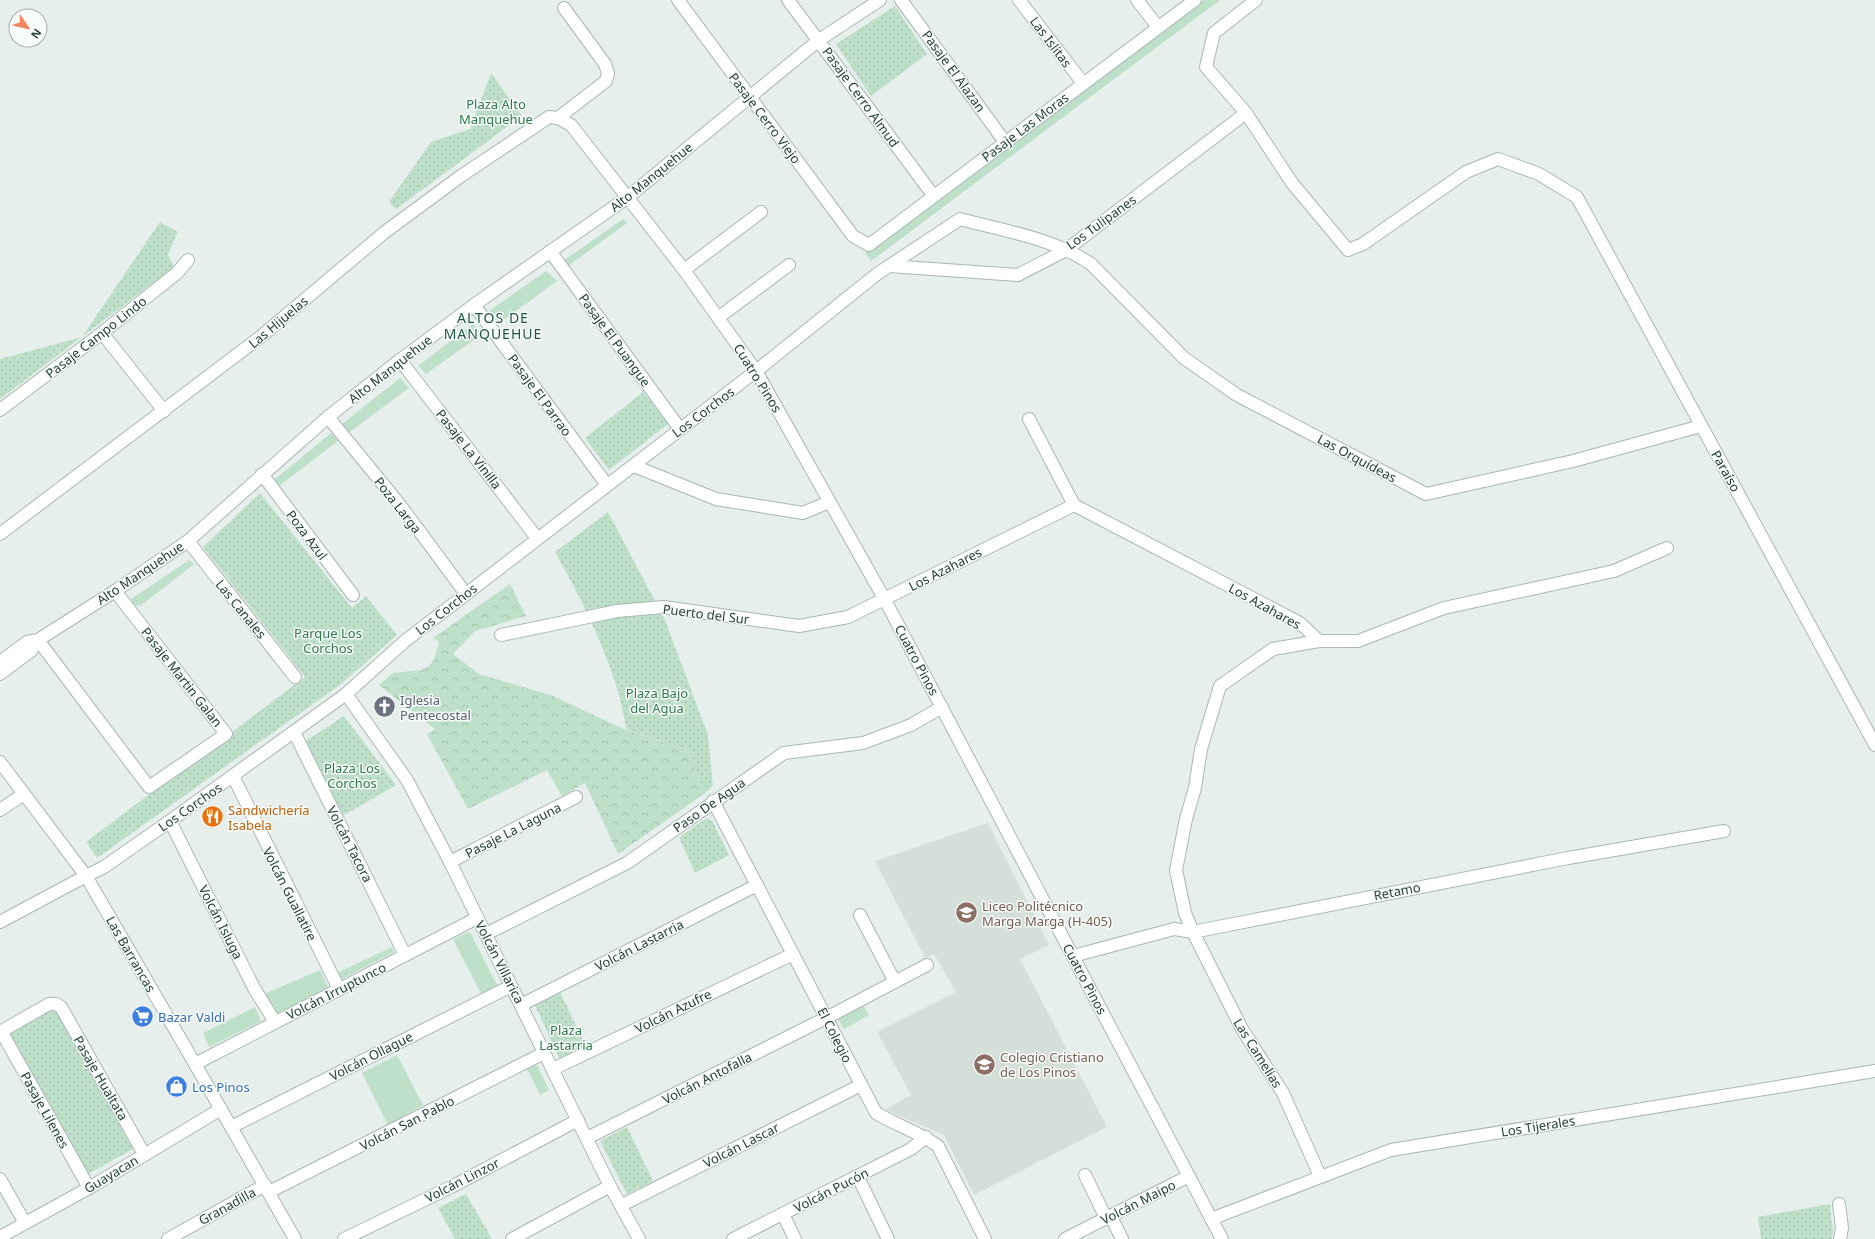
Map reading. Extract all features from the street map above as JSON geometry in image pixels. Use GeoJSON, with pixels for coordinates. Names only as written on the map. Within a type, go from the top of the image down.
{"type":"FeatureCollection","features":[{"type":"Feature","properties":{"kind":"street","name":"Pasaje Cerro Viejo"},"geometry":{"type":"LineString","coordinates":[[678,0],[853,236]]}},
{"type":"Feature","properties":{"kind":"street","name":"Pasaje Cerro Almud"},"geometry":{"type":"LineString","coordinates":[[788,0],[933,195]]}},
{"type":"Feature","properties":{"kind":"street","name":"Alto Manquehue"},"geometry":{"type":"LineString","coordinates":[[0,662],[27,642],[38,640],[188,542],[262,474],[328,417],[400,360],[474,305],[628,197],[748,96],[819,40],[880,0]]}},
{"type":"Feature","properties":{"kind":"street","name":"Pasaje El Alazan"},"geometry":{"type":"LineString","coordinates":[[901,0],[1005,142]]}},
{"type":"Feature","properties":{"kind":"street","name":"Las Islitas"},"geometry":{"type":"LineString","coordinates":[[1019,0],[1083,84]]}},
{"type":"Feature","properties":{"kind":"street"},"geometry":{"type":"LineString","coordinates":[[1137,0],[1158,27]]}},
{"type":"Feature","properties":{"kind":"street","name":"Pasaje Las Moras"},"geometry":{"type":"LineString","coordinates":[[853,236],[869,245],[933,195],[1195,0]]}},
{"type":"Feature","properties":{"kind":"street"},"geometry":{"type":"LineString","coordinates":[[1246,113],[1206,67],[1214,33],[1256,0]]}},
{"type":"Feature","properties":{"kind":"street"},"geometry":{"type":"LineString","coordinates":[[558,118],[606,81],[608,73],[605,64],[564,8]]}},
{"type":"Feature","properties":{"kind":"street","name":"Paraíso"},"geometry":{"type":"LineString","coordinates":[[1246,113],[1292,183],[1348,250],[1363,244],[1466,172],[1498,159],[1540,174],[1577,197],[1875,745]]}},
{"type":"Feature","properties":{"kind":"street","name":"Los Tulipanes"},"geometry":{"type":"LineString","coordinates":[[877,274],[960,220],[1033,239],[1066,250],[1246,113]]}},
{"type":"Feature","properties":{"kind":"street","name":"Las Hijuelas"},"geometry":{"type":"LineString","coordinates":[[0,534],[259,338],[385,232],[461,176],[542,121],[549,117],[558,118]]}},
{"type":"Feature","properties":{"kind":"street","name":"Cuatro Pinos"},"geometry":{"type":"LineString","coordinates":[[558,118],[571,125],[628,197],[684,270],[756,371],[885,600],[1222,1239]]}},
{"type":"Feature","properties":{"kind":"street"},"geometry":{"type":"LineString","coordinates":[[684,270],[761,212]]}},
{"type":"Feature","properties":{"kind":"street"},"geometry":{"type":"LineString","coordinates":[[890,266],[1018,275],[1066,250]]}},
{"type":"Feature","properties":{"kind":"street","name":"Las Orquídeas"},"geometry":{"type":"LineString","coordinates":[[1066,250],[1091,264],[1184,358],[1237,395],[1426,494],[1573,461],[1701,426]]}},
{"type":"Feature","properties":{"kind":"street","name":"Pasaje El Puangue"},"geometry":{"type":"LineString","coordinates":[[550,251],[680,429]]}},
{"type":"Feature","properties":{"kind":"street","name":"Pasaje Campo Lindo"},"geometry":{"type":"LineString","coordinates":[[0,410],[102,333],[177,273],[188,260]]}},
{"type":"Feature","properties":{"kind":"street"},"geometry":{"type":"LineString","coordinates":[[718,317],[789,265]]}},
{"type":"Feature","properties":{"kind":"street","name":"Los Corchos"},"geometry":{"type":"LineString","coordinates":[[0,922],[108,864],[346,694],[405,641],[537,538],[634,466],[877,274]]}},
{"type":"Feature","properties":{"kind":"street","name":"Pasaje El Parrao"},"geometry":{"type":"LineString","coordinates":[[474,305],[607,485]]}},
{"type":"Feature","properties":{"kind":"street"},"geometry":{"type":"LineString","coordinates":[[102,333],[164,411]]}},
{"type":"Feature","properties":{"kind":"street","name":"Pasaje La Vinilla"},"geometry":{"type":"LineString","coordinates":[[400,360],[537,538]]}},
{"type":"Feature","properties":{"kind":"street","name":"Poza Larga"},"geometry":{"type":"LineString","coordinates":[[328,417],[400,505],[466,594]]}},
{"type":"Feature","properties":{"kind":"street"},"geometry":{"type":"LineString","coordinates":[[1029,419],[1074,505]]}},
{"type":"Feature","properties":{"kind":"street"},"geometry":{"type":"LineString","coordinates":[[634,466],[716,499],[803,513],[829,502]]}},
{"type":"Feature","properties":{"kind":"street","name":"Poza Azul"},"geometry":{"type":"LineString","coordinates":[[262,474],[353,595]]}},
{"type":"Feature","properties":{"kind":"street","name":"Los Azahares"},"geometry":{"type":"LineString","coordinates":[[885,600],[1074,505],[1300,623],[1319,641]]}},
{"type":"Feature","properties":{"kind":"street","name":"Las Canales"},"geometry":{"type":"LineString","coordinates":[[188,542],[295,677]]}},
{"type":"Feature","properties":{"kind":"street"},"geometry":{"type":"LineString","coordinates":[[1319,641],[1358,641],[1444,608],[1614,571],[1667,548]]}},
{"type":"Feature","properties":{"kind":"street","name":"Pasaje Martin Galan"},"geometry":{"type":"LineString","coordinates":[[38,640],[149,787],[226,734],[115,591]]}},
{"type":"Feature","properties":{"kind":"street","name":"Puerto del Sur"},"geometry":{"type":"LineString","coordinates":[[501,635],[617,611],[664,607],[799,626],[848,617],[885,600]]}},
{"type":"Feature","properties":{"kind":"street","name":"Alto Manquehue"},"geometry":{"type":"LineString","coordinates":[[0,674],[31,651],[38,640]]}},
{"type":"Feature","properties":{"kind":"street","name":"Las Camelias"},"geometry":{"type":"LineString","coordinates":[[1319,641],[1273,649],[1220,686],[1201,749],[1195,788],[1186,819],[1176,870],[1185,913],[1193,932],[1242,1029],[1283,1093],[1320,1176]]}},
{"type":"Feature","properties":{"kind":"street","name":"Volcán Villarica"},"geometry":{"type":"LineString","coordinates":[[346,694],[407,780],[450,862],[610,1186],[622,1205],[639,1239]]}},
{"type":"Feature","properties":{"kind":"street","name":"Paso De Agua"},"geometry":{"type":"LineString","coordinates":[[486,934],[627,863],[712,801],[784,753],[863,743],[911,725],[942,707]]}},
{"type":"Feature","properties":{"kind":"street","name":"Volcán Tacora"},"geometry":{"type":"LineString","coordinates":[[294,732],[405,956]]}},
{"type":"Feature","properties":{"kind":"street","name":"Las Barrancas"},"geometry":{"type":"LineString","coordinates":[[0,762],[86,876],[232,1127],[295,1239]]}},
{"type":"Feature","properties":{"kind":"street","name":"Volcán Guallatire"},"geometry":{"type":"LineString","coordinates":[[233,776],[339,989]]}},
{"type":"Feature","properties":{"kind":"street"},"geometry":{"type":"LineString","coordinates":[[0,810],[24,794]]}},
{"type":"Feature","properties":{"kind":"street","name":"Pasaje La Laguna"},"geometry":{"type":"LineString","coordinates":[[450,862],[576,797]]}},
{"type":"Feature","properties":{"kind":"street","name":"El Colegio"},"geometry":{"type":"LineString","coordinates":[[712,801],[876,1113],[926,1137],[938,1146],[985,1239]]}},
{"type":"Feature","properties":{"kind":"street","name":"Volcán Isluga"},"geometry":{"type":"LineString","coordinates":[[170,821],[254,988],[275,1022]]}},
{"type":"Feature","properties":{"kind":"street","name":"Retamo"},"geometry":{"type":"LineString","coordinates":[[1073,956],[1174,929],[1193,932],[1545,863],[1724,831]]}},
{"type":"Feature","properties":{"kind":"street","name":"Volcán Lastarria"},"geometry":{"type":"LineString","coordinates":[[521,1005],[757,885]]}},
{"type":"Feature","properties":{"kind":"street"},"geometry":{"type":"LineString","coordinates":[[860,915],[895,982]]}},
{"type":"Feature","properties":{"kind":"street","name":"Volcán Irruptunco"},"geometry":{"type":"LineString","coordinates":[[195,1064],[478,918]]}},
{"type":"Feature","properties":{"kind":"street","name":"Volcán Azufre"},"geometry":{"type":"LineString","coordinates":[[553,1069],[793,954]]}},
{"type":"Feature","properties":{"kind":"street","name":"Volcán Antofalla"},"geometry":{"type":"LineString","coordinates":[[587,1138],[826,1018],[927,965]]}},
{"type":"Feature","properties":{"kind":"street","name":"Volcán Ollague"},"geometry":{"type":"LineString","coordinates":[[232,1127],[511,986]]}},
{"type":"Feature","properties":{"kind":"street","name":"Pasaje Hualtata"},"geometry":{"type":"LineString","coordinates":[[0,1032],[49,1004],[56,1004],[61,1007],[144,1154]]}},
{"type":"Feature","properties":{"kind":"street","name":"Pasaje Lilenes"},"geometry":{"type":"LineString","coordinates":[[0,1032],[89,1188]]}},
{"type":"Feature","properties":{"kind":"street","name":"Volcán San Pablo"},"geometry":{"type":"LineString","coordinates":[[267,1188],[544,1053]]}},
{"type":"Feature","properties":{"kind":"street","name":"Los Tijerales"},"geometry":{"type":"LineString","coordinates":[[1211,1219],[1391,1150],[1874,1074]]}},
{"type":"Feature","properties":{"kind":"street","name":"Volcán Lascar"},"geometry":{"type":"LineString","coordinates":[[622,1205],[861,1086]]}},
{"type":"Feature","properties":{"kind":"street","name":"Guayacan"},"geometry":{"type":"LineString","coordinates":[[0,1237],[89,1188],[221,1109]]}},
{"type":"Feature","properties":{"kind":"street","name":"Volcán Linzor"},"geometry":{"type":"LineString","coordinates":[[344,1239],[453,1186],[578,1120]]}},
{"type":"Feature","properties":{"kind":"street","name":"Volcán Pucón"},"geometry":{"type":"LineString","coordinates":[[733,1239],[911,1149],[926,1137]]}},
{"type":"Feature","properties":{"kind":"street"},"geometry":{"type":"LineString","coordinates":[[1085,1175],[1122,1239]]}},
{"type":"Feature","properties":{"kind":"street","name":"Volcán Maipo"},"geometry":{"type":"LineString","coordinates":[[1065,1239],[1189,1176]]}},
{"type":"Feature","properties":{"kind":"street"},"geometry":{"type":"LineString","coordinates":[[858,1177],[888,1239]]}},
{"type":"Feature","properties":{"kind":"street"},"geometry":{"type":"LineString","coordinates":[[0,1180],[25,1223]]}},
{"type":"Feature","properties":{"kind":"street"},"geometry":{"type":"LineString","coordinates":[[512,1239],[610,1186]]}},
{"type":"Feature","properties":{"kind":"street","name":"Granadilla"},"geometry":{"type":"LineString","coordinates":[[168,1239],[267,1188]]}},
{"type":"Feature","properties":{"kind":"street"},"geometry":{"type":"LineString","coordinates":[[1839,1204],[1842,1228],[1840,1239]]}},
{"type":"Feature","properties":{"kind":"street"},"geometry":{"type":"LineString","coordinates":[[783,1214],[795,1239]]}},
{"type":"Feature","properties":{"kind":"shaded area","name":"Colegio Cristiano de Los Pinos"},"geometry":{"type":"Polygon","coordinates":[[[988,823],[1049,945],[1020,959],[1107,1127],[974,1195],[944,1135],[885,1110],[911,1095],[877,1032],[956,992],[934,954],[925,958],[875,861],[988,823]]]}},
{"type":"Feature","properties":{"kind":"green space"},"geometry":{"type":"Polygon","coordinates":[[[1204,0],[1220,0],[871,261],[865,252],[1204,0]]]}},
{"type":"Feature","properties":{"kind":"green space"},"geometry":{"type":"Polygon","coordinates":[[[895,6],[927,54],[871,96],[836,44],[895,6]]]}},
{"type":"Feature","properties":{"kind":"green space","name":"Plaza Alto Manquehue"},"geometry":{"type":"Polygon","coordinates":[[[491,73],[522,116],[396,209],[389,202],[431,142],[470,129],[491,73]]]}},
{"type":"Feature","properties":{"kind":"green space"},"geometry":{"type":"Polygon","coordinates":[[[623,219],[627,223],[568,266],[563,261],[623,219]]]}},
{"type":"Feature","properties":{"kind":"green space"},"geometry":{"type":"Polygon","coordinates":[[[160,222],[178,232],[168,254],[174,267],[82,337],[160,222]]]}},
{"type":"Feature","properties":{"kind":"green space"},"geometry":{"type":"Polygon","coordinates":[[[546,271],[557,281],[498,324],[489,311],[546,271]]]}},
{"type":"Feature","properties":{"kind":"green space"},"geometry":{"type":"Polygon","coordinates":[[[473,324],[482,334],[426,374],[418,366],[473,324]]]}},
{"type":"Feature","properties":{"kind":"green space"},"geometry":{"type":"Polygon","coordinates":[[[82,337],[0,399],[0,359],[82,337]]]}},
{"type":"Feature","properties":{"kind":"green space"},"geometry":{"type":"Polygon","coordinates":[[[400,378],[409,388],[348,433],[342,424],[400,378]]]}},
{"type":"Feature","properties":{"kind":"green space"},"geometry":{"type":"Polygon","coordinates":[[[643,392],[668,424],[609,470],[585,438],[643,392]]]}},
{"type":"Feature","properties":{"kind":"green space"},"geometry":{"type":"Polygon","coordinates":[[[331,433],[338,441],[279,486],[274,480],[331,433]]]}},
{"type":"Feature","properties":{"kind":"green space","name":"Parque Los Corchos"},"geometry":{"type":"Polygon","coordinates":[[[260,493],[352,608],[366,596],[397,635],[341,684],[97,858],[86,842],[305,677],[203,547],[260,493]]]}},
{"type":"Feature","properties":{"kind":"green space","name":"Plaza Bajo del Agua"},"geometry":{"type":"Polygon","coordinates":[[[608,512],[665,620],[708,735],[713,786],[704,794],[689,750],[627,730],[618,690],[604,650],[581,601],[555,552],[608,512]]]}},
{"type":"Feature","properties":{"kind":"green space"},"geometry":{"type":"Polygon","coordinates":[[[189,560],[194,564],[140,606],[133,605],[131,599],[189,560]]]}},
{"type":"Feature","properties":{"kind":"green space"},"geometry":{"type":"Polygon","coordinates":[[[510,584],[526,616],[475,631],[453,654],[479,674],[553,696],[626,730],[689,750],[704,794],[618,854],[585,783],[562,796],[547,770],[468,809],[427,734],[435,729],[379,685],[393,673],[422,670],[429,666],[434,660],[439,642],[433,638],[510,584]]]}},
{"type":"Feature","properties":{"kind":"green space","name":"Plaza Los Corchos"},"geometry":{"type":"Polygon","coordinates":[[[344,716],[396,785],[341,817],[304,742],[344,716]]]}},
{"type":"Feature","properties":{"kind":"green space"},"geometry":{"type":"Polygon","coordinates":[[[707,818],[713,822],[729,855],[695,873],[679,837],[707,818]]]}},
{"type":"Feature","properties":{"kind":"green space"},"geometry":{"type":"Polygon","coordinates":[[[470,932],[497,985],[481,994],[453,939],[470,932]]]}},
{"type":"Feature","properties":{"kind":"green space"},"geometry":{"type":"Polygon","coordinates":[[[392,947],[394,952],[340,980],[337,973],[392,947]]]}},
{"type":"Feature","properties":{"kind":"green space"},"geometry":{"type":"Polygon","coordinates":[[[320,970],[329,989],[274,1015],[264,994],[320,970]]]}},
{"type":"Feature","properties":{"kind":"green space","name":"Plaza Lastarria"},"geometry":{"type":"Polygon","coordinates":[[[560,992],[586,1046],[560,1060],[535,1005],[560,992]]]}},
{"type":"Feature","properties":{"kind":"green space"},"geometry":{"type":"Polygon","coordinates":[[[863,1005],[869,1015],[844,1029],[838,1019],[863,1005]]]}},
{"type":"Feature","properties":{"kind":"green space"},"geometry":{"type":"Polygon","coordinates":[[[54,1007],[133,1149],[88,1174],[8,1033],[54,1007]]]}},
{"type":"Feature","properties":{"kind":"green space"},"geometry":{"type":"Polygon","coordinates":[[[255,1007],[261,1021],[209,1047],[203,1033],[255,1007]]]}},
{"type":"Feature","properties":{"kind":"green space"},"geometry":{"type":"Polygon","coordinates":[[[397,1055],[423,1105],[388,1125],[362,1073],[397,1055]]]}},
{"type":"Feature","properties":{"kind":"green space"},"geometry":{"type":"Polygon","coordinates":[[[537,1065],[549,1090],[540,1095],[527,1069],[537,1065]]]}},
{"type":"Feature","properties":{"kind":"green space"},"geometry":{"type":"Polygon","coordinates":[[[627,1127],[653,1181],[627,1194],[600,1141],[627,1127]]]}},
{"type":"Feature","properties":{"kind":"green space"},"geometry":{"type":"Polygon","coordinates":[[[466,1194],[492,1239],[455,1239],[438,1208],[466,1194]]]}},
{"type":"Feature","properties":{"kind":"green space"},"geometry":{"type":"Polygon","coordinates":[[[1830,1204],[1833,1232],[1832,1239],[1761,1239],[1758,1217],[1830,1204]]]}},
{"type":"Feature","properties":{"kind":"place","name":"Iglesia Pentecostal"},"geometry":{"type":"Point","coordinates":[384,707]}},
{"type":"Feature","properties":{"kind":"place","name":"Sandwichería Isabela"},"geometry":{"type":"Point","coordinates":[212,817]}},
{"type":"Feature","properties":{"kind":"place","name":"Liceo Politécnico Marga Marga (H-405)"},"geometry":{"type":"Point","coordinates":[967,913]}},
{"type":"Feature","properties":{"kind":"place","name":"Bazar Valdi"},"geometry":{"type":"Point","coordinates":[142,1017]}},
{"type":"Feature","properties":{"kind":"place","name":"Colegio Cristiano de Los Pinos"},"geometry":{"type":"Point","coordinates":[984,1064]}},
{"type":"Feature","properties":{"kind":"place","name":"Los Pinos"},"geometry":{"type":"Point","coordinates":[176,1087]}},
{"type":"Feature","properties":{"kind":"district","name":"ALTOS DE MANQUEHUE"},"geometry":{"type":"Point","coordinates":[493,326]}}]}
